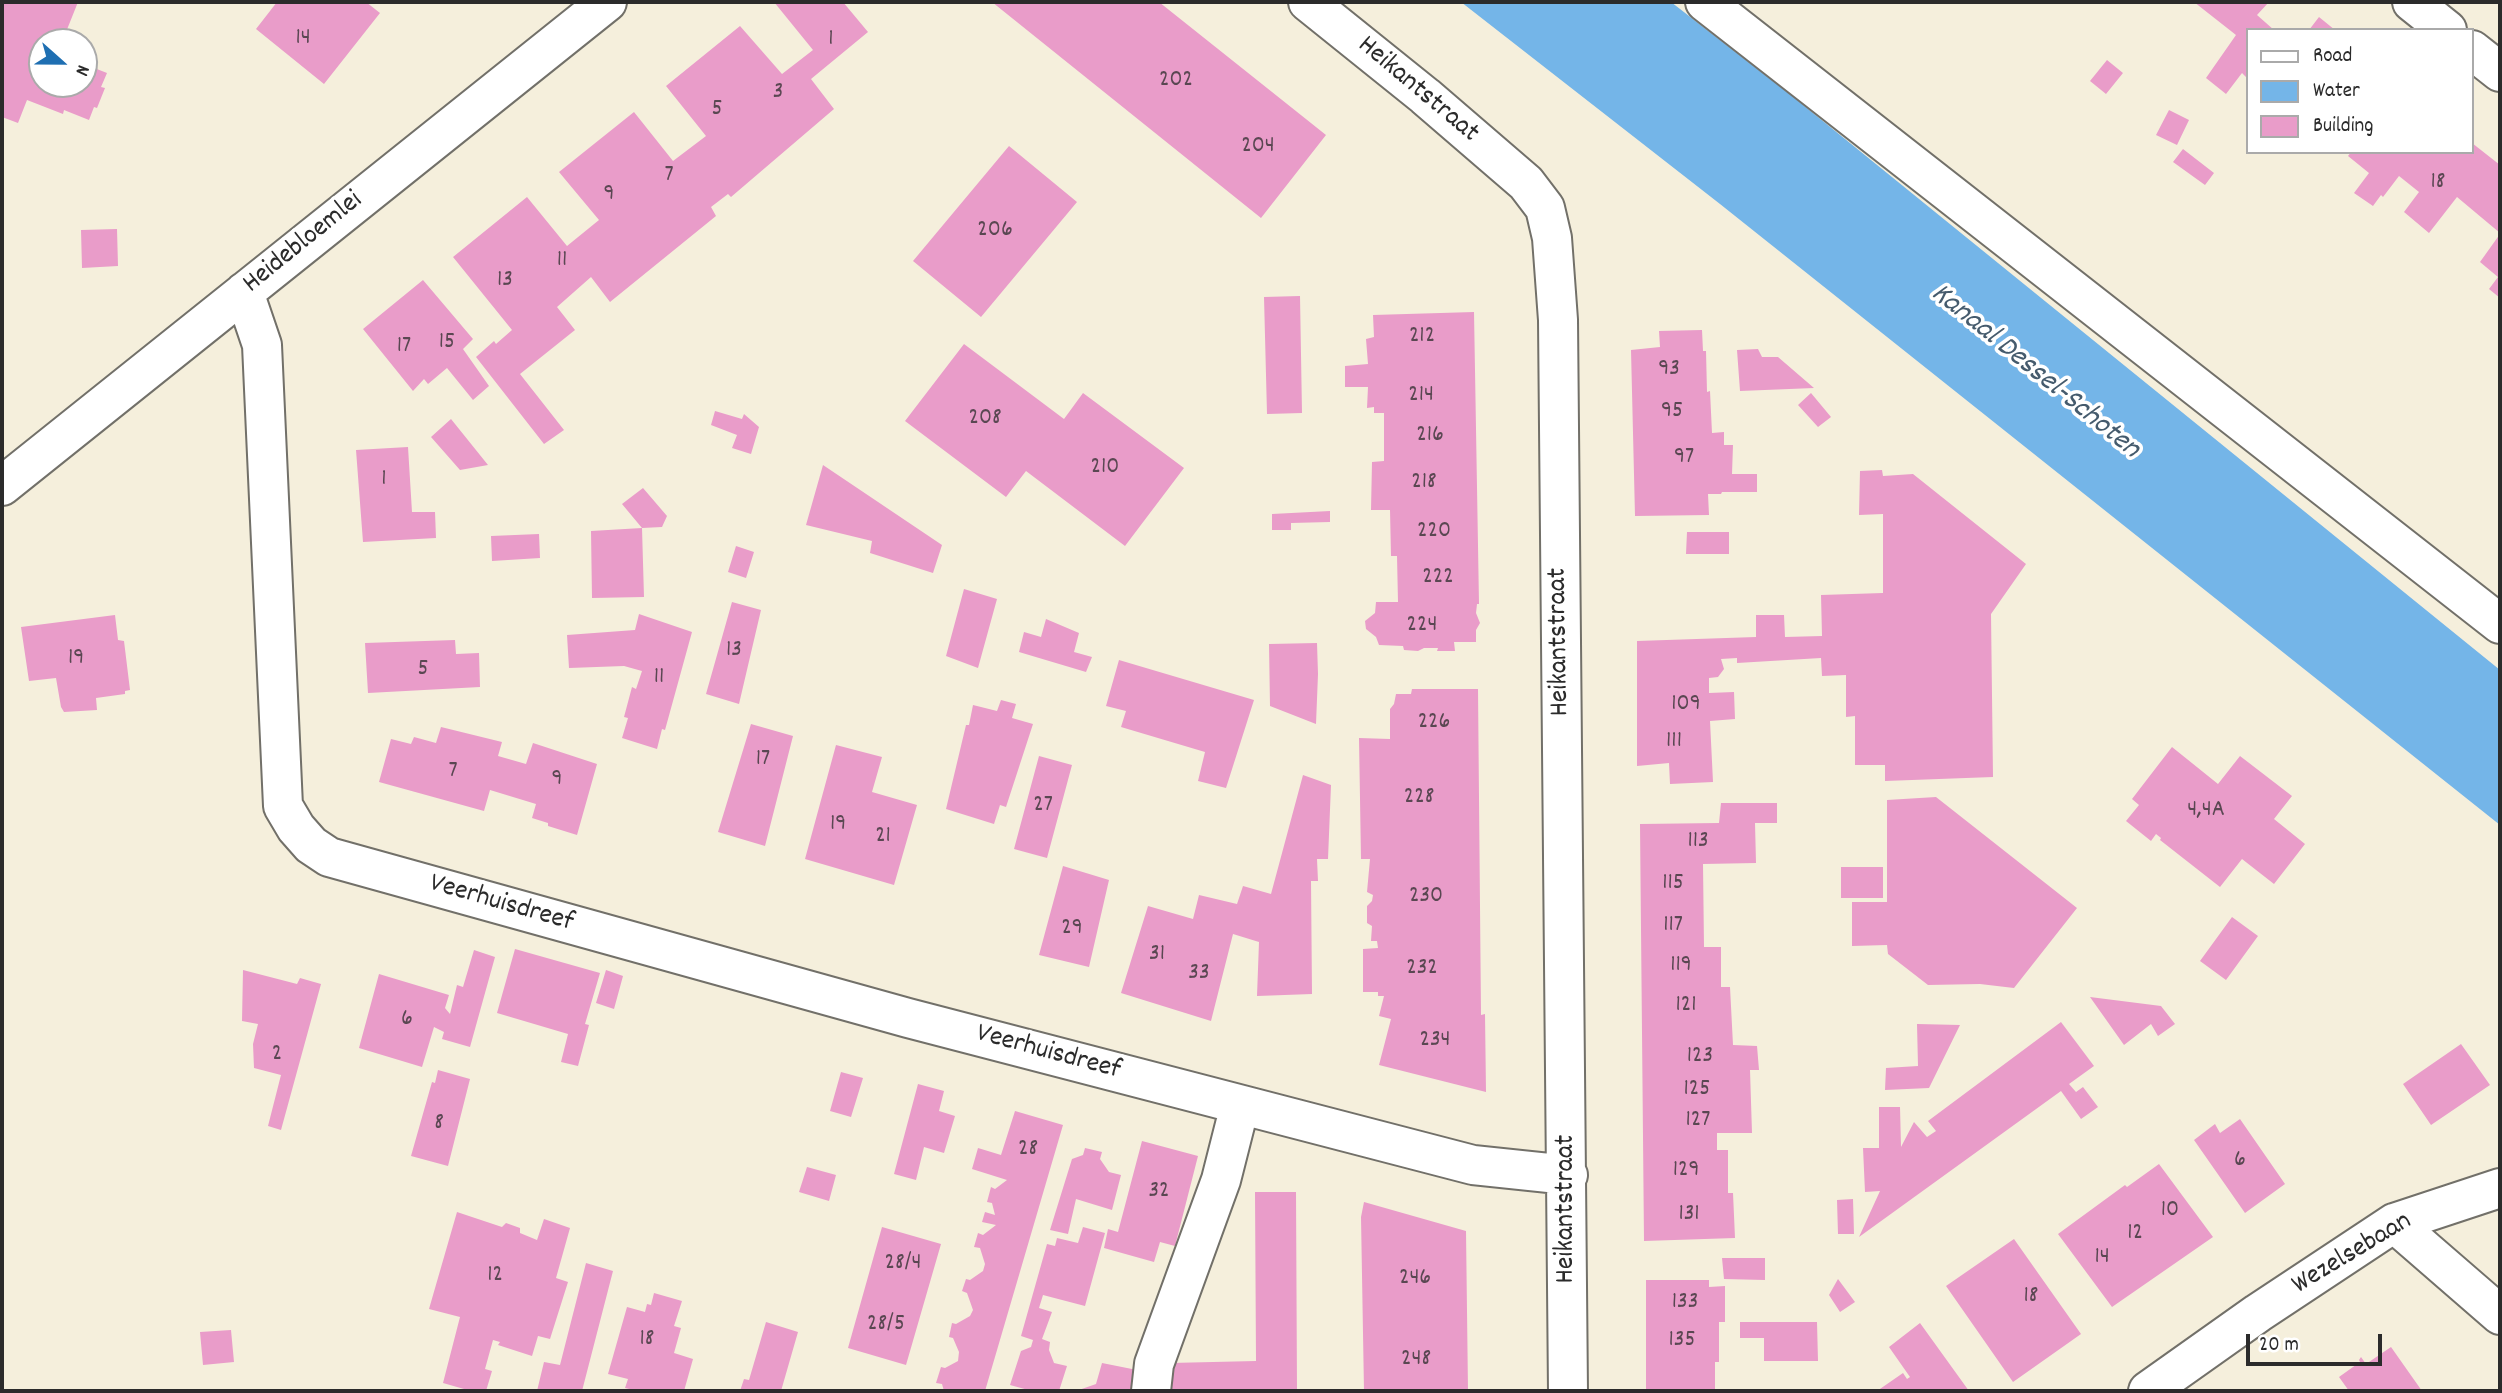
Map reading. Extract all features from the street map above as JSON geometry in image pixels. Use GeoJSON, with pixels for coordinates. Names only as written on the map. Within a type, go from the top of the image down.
{"type":"FeatureCollection","features":[{"type":"Feature","properties":{"kind":"street","name":"Heidebloemlei"},"geometry":{"type":"LineString","coordinates":[[2,486],[607,2]]}},
{"type":"Feature","properties":{"kind":"street","name":"Heikantstraat"},"geometry":{"type":"LineString","coordinates":[[1308,2],[1425,96],[1526,183],[1545,208],[1552,238],[1558,320],[1568,1391]]}},
{"type":"Feature","properties":{"kind":"street"},"geometry":{"type":"LineString","coordinates":[[1705,2],[2500,624]]}},
{"type":"Feature","properties":{"kind":"street"},"geometry":{"type":"LineString","coordinates":[[2412,2],[2444,28]]}},
{"type":"Feature","properties":{"kind":"street"},"geometry":{"type":"LineString","coordinates":[[2474,52],[2500,72]]}},
{"type":"Feature","properties":{"kind":"street","name":"Veerhuisdreef"},"geometry":{"type":"LineString","coordinates":[[244,292],[262,345],[284,806],[296,828],[311,845],[329,857],[908,1018],[1473,1165],[1568,1175]]}},
{"type":"Feature","properties":{"kind":"street"},"geometry":{"type":"LineString","coordinates":[[1151,1391],[1154,1364],[1221,1180],[1240,1104]]}},
{"type":"Feature","properties":{"kind":"street","name":"Wezelsebaan"},"geometry":{"type":"LineString","coordinates":[[2148,1391],[2258,1313],[2394,1223],[2500,1188]]}},
{"type":"Feature","properties":{"kind":"street"},"geometry":{"type":"LineString","coordinates":[[2394,1223],[2500,1315]]}},
{"type":"Feature","properties":{"kind":"water","name":"Kanaal Dessel-Schoten"},"geometry":{"type":"Polygon","coordinates":[[[1461,2],[1671,2],[1792,96],[2500,670],[2500,825],[1720,204],[1461,2]]]}},
{"type":"Feature","properties":{"kind":"building"},"geometry":{"type":"Polygon","coordinates":[[[2,2],[78,2],[68,28],[28,28],[28,98],[98,98],[98,69],[107,73],[101,87],[105,88],[97,108],[94,107],[89,120],[64,110],[63,114],[27,100],[18,123],[2,117],[2,2]]]}},
{"type":"Feature","properties":{"kind":"building"},"geometry":{"type":"Polygon","coordinates":[[[277,2],[366,2],[380,13],[324,84],[256,29],[277,2]]]}},
{"type":"Feature","properties":{"kind":"building"},"geometry":{"type":"Polygon","coordinates":[[[774,2],[843,2],[868,32],[811,79],[834,109],[731,197],[728,194],[711,207],[716,216],[610,302],[591,277],[557,307],[575,330],[520,374],[564,430],[544,444],[476,357],[512,330],[453,257],[527,197],[567,246],[599,220],[559,172],[634,112],[673,161],[706,136],[666,86],[740,26],[782,74],[813,50],[774,2]]]}},
{"type":"Feature","properties":{"kind":"building"},"geometry":{"type":"Polygon","coordinates":[[[992,2],[1159,2],[1326,135],[1261,218],[992,2]]]}},
{"type":"Feature","properties":{"kind":"building"},"geometry":{"type":"Polygon","coordinates":[[[2194,2],[2269,2],[2257,15],[2272,28],[2246,28],[2246,77],[2242,73],[2226,94],[2206,78],[2236,35],[2194,2]]]}},
{"type":"Feature","properties":{"kind":"building"},"geometry":{"type":"Polygon","coordinates":[[[2319,17],[2333,28],[2311,28],[2319,17]]]}},
{"type":"Feature","properties":{"kind":"building"},"geometry":{"type":"Polygon","coordinates":[[[2107,60],[2123,73],[2106,94],[2090,81],[2107,60]]]}},
{"type":"Feature","properties":{"kind":"building"},"geometry":{"type":"Polygon","coordinates":[[[2169,110],[2189,120],[2177,145],[2156,135],[2169,110]]]}},
{"type":"Feature","properties":{"kind":"building"},"geometry":{"type":"Polygon","coordinates":[[[2474,145],[2500,165],[2500,233],[2457,197],[2429,233],[2404,212],[2419,192],[2399,176],[2373,206],[2354,193],[2369,173],[2348,156],[2474,154],[2474,145]]]}},
{"type":"Feature","properties":{"kind":"building"},"geometry":{"type":"Polygon","coordinates":[[[1009,146],[1077,202],[981,317],[913,261],[1009,146]]]}},
{"type":"Feature","properties":{"kind":"building"},"geometry":{"type":"Polygon","coordinates":[[[2183,149],[2214,173],[2205,185],[2173,162],[2183,149]]]}},
{"type":"Feature","properties":{"kind":"building"},"geometry":{"type":"Polygon","coordinates":[[[117,229],[118,266],[82,268],[81,230],[117,229]]]}},
{"type":"Feature","properties":{"kind":"building"},"geometry":{"type":"Polygon","coordinates":[[[2500,234],[2500,298],[2489,289],[2498,277],[2480,262],[2500,234]]]}},
{"type":"Feature","properties":{"kind":"building"},"geometry":{"type":"Polygon","coordinates":[[[423,280],[473,339],[463,349],[489,386],[473,400],[447,368],[428,384],[424,379],[413,391],[363,329],[423,280]]]}},
{"type":"Feature","properties":{"kind":"building"},"geometry":{"type":"Polygon","coordinates":[[[1300,296],[1302,413],[1267,414],[1264,297],[1300,296]]]}},
{"type":"Feature","properties":{"kind":"building"},"geometry":{"type":"Polygon","coordinates":[[[1474,312],[1479,604],[1476,613],[1480,623],[1476,630],[1476,642],[1454,642],[1455,651],[1437,651],[1438,648],[1404,650],[1403,646],[1379,645],[1376,637],[1366,629],[1365,621],[1375,613],[1376,602],[1398,602],[1397,556],[1391,556],[1390,510],[1371,510],[1372,462],[1384,461],[1384,413],[1374,413],[1374,407],[1367,408],[1368,387],[1345,387],[1345,366],[1368,364],[1366,339],[1374,337],[1373,315],[1474,312]]]}},
{"type":"Feature","properties":{"kind":"building"},"geometry":{"type":"Polygon","coordinates":[[[1702,330],[1712,433],[1724,432],[1724,445],[1733,445],[1732,474],[1757,474],[1757,492],[1708,494],[1709,515],[1635,516],[1631,350],[1660,347],[1659,331],[1702,330]]]}},
{"type":"Feature","properties":{"kind":"building"},"geometry":{"type":"Polygon","coordinates":[[[964,344],[1064,419],[1083,393],[1184,468],[1125,546],[1026,471],[1006,497],[905,421],[964,344]]]}},
{"type":"Feature","properties":{"kind":"building"},"geometry":{"type":"Polygon","coordinates":[[[1758,349],[1762,357],[1778,357],[1814,388],[1740,391],[1737,350],[1758,349]]]}},
{"type":"Feature","properties":{"kind":"building"},"geometry":{"type":"Polygon","coordinates":[[[1811,393],[1831,417],[1818,427],[1798,405],[1811,393]]]}},
{"type":"Feature","properties":{"kind":"building"},"geometry":{"type":"Polygon","coordinates":[[[715,411],[742,419],[744,414],[759,427],[751,454],[732,448],[737,435],[711,425],[715,411]]]}},
{"type":"Feature","properties":{"kind":"building"},"geometry":{"type":"Polygon","coordinates":[[[451,419],[488,465],[460,470],[431,437],[451,419]]]}},
{"type":"Feature","properties":{"kind":"building"},"geometry":{"type":"Polygon","coordinates":[[[408,447],[412,512],[435,512],[436,538],[363,542],[356,450],[408,447]]]}},
{"type":"Feature","properties":{"kind":"building"},"geometry":{"type":"Polygon","coordinates":[[[823,465],[942,545],[933,573],[870,553],[872,541],[806,525],[823,465]]]}},
{"type":"Feature","properties":{"kind":"building"},"geometry":{"type":"Polygon","coordinates":[[[1882,470],[1883,476],[1913,474],[2026,564],[1991,614],[1993,777],[1885,781],[1885,765],[1855,765],[1855,716],[1846,717],[1846,675],[1822,676],[1821,658],[1737,663],[1737,658],[1721,659],[1724,669],[1718,677],[1709,678],[1709,693],[1734,692],[1735,719],[1710,721],[1713,782],[1670,784],[1669,763],[1637,766],[1637,641],[1756,637],[1756,615],[1784,615],[1785,637],[1822,636],[1821,595],[1883,593],[1883,514],[1859,515],[1860,471],[1882,470]]]}},
{"type":"Feature","properties":{"kind":"building"},"geometry":{"type":"Polygon","coordinates":[[[643,488],[667,516],[662,527],[642,528],[622,504],[643,488]]]}},
{"type":"Feature","properties":{"kind":"building"},"geometry":{"type":"Polygon","coordinates":[[[1330,511],[1330,522],[1291,523],[1291,530],[1272,530],[1272,514],[1330,511]]]}},
{"type":"Feature","properties":{"kind":"building"},"geometry":{"type":"Polygon","coordinates":[[[642,528],[644,597],[592,598],[591,531],[642,528]]]}},
{"type":"Feature","properties":{"kind":"building"},"geometry":{"type":"Polygon","coordinates":[[[1687,532],[1729,532],[1729,554],[1686,554],[1687,532]]]}},
{"type":"Feature","properties":{"kind":"building"},"geometry":{"type":"Polygon","coordinates":[[[539,534],[540,558],[492,561],[491,536],[539,534]]]}},
{"type":"Feature","properties":{"kind":"building"},"geometry":{"type":"Polygon","coordinates":[[[736,546],[754,552],[746,578],[728,572],[736,546]]]}},
{"type":"Feature","properties":{"kind":"building"},"geometry":{"type":"Polygon","coordinates":[[[964,589],[997,599],[978,668],[946,656],[964,589]]]}},
{"type":"Feature","properties":{"kind":"building"},"geometry":{"type":"Polygon","coordinates":[[[732,602],[761,610],[739,704],[706,694],[732,602]]]}},
{"type":"Feature","properties":{"kind":"building"},"geometry":{"type":"Polygon","coordinates":[[[639,614],[692,632],[665,730],[662,729],[657,749],[622,738],[632,687],[636,689],[642,671],[624,666],[569,668],[567,635],[635,630],[639,614]]]}},
{"type":"Feature","properties":{"kind":"building"},"geometry":{"type":"Polygon","coordinates":[[[115,615],[118,640],[124,641],[130,690],[125,691],[125,694],[96,698],[97,710],[64,712],[56,678],[29,681],[21,627],[115,615]]]}},
{"type":"Feature","properties":{"kind":"building"},"geometry":{"type":"Polygon","coordinates":[[[1046,619],[1079,633],[1074,652],[1092,657],[1086,672],[1019,652],[1024,632],[1041,637],[1046,619]]]}},
{"type":"Feature","properties":{"kind":"building"},"geometry":{"type":"Polygon","coordinates":[[[455,640],[456,654],[479,653],[480,687],[368,693],[365,643],[455,640]]]}},
{"type":"Feature","properties":{"kind":"building"},"geometry":{"type":"Polygon","coordinates":[[[1317,643],[1316,724],[1270,706],[1269,644],[1317,643]]]}},
{"type":"Feature","properties":{"kind":"building"},"geometry":{"type":"Polygon","coordinates":[[[1119,660],[1254,700],[1226,788],[1198,781],[1205,752],[1121,727],[1126,711],[1106,706],[1119,660]]]}},
{"type":"Feature","properties":{"kind":"building"},"geometry":{"type":"Polygon","coordinates":[[[1412,689],[1478,689],[1481,1015],[1485,1014],[1486,1092],[1379,1065],[1391,1019],[1379,1016],[1384,996],[1378,996],[1378,992],[1363,992],[1363,949],[1378,948],[1377,941],[1371,941],[1372,926],[1367,923],[1367,906],[1373,895],[1367,892],[1370,859],[1361,859],[1359,738],[1390,739],[1390,709],[1396,694],[1411,694],[1412,689]]]}},
{"type":"Feature","properties":{"kind":"building"},"geometry":{"type":"Polygon","coordinates":[[[1001,700],[1016,704],[1012,718],[1033,724],[1006,807],[1000,805],[994,824],[946,809],[973,705],[997,711],[1001,700]]]}},
{"type":"Feature","properties":{"kind":"building"},"geometry":{"type":"Polygon","coordinates":[[[751,724],[793,736],[765,846],[718,832],[751,724]]]}},
{"type":"Feature","properties":{"kind":"building"},"geometry":{"type":"Polygon","coordinates":[[[441,727],[502,742],[498,756],[526,764],[533,743],[597,764],[577,835],[532,818],[536,804],[490,790],[484,811],[379,782],[391,739],[411,744],[414,737],[436,743],[441,727]]]}},
{"type":"Feature","properties":{"kind":"building"},"geometry":{"type":"Polygon","coordinates":[[[836,745],[882,757],[872,792],[917,805],[894,885],[805,859],[836,745]]]}},
{"type":"Feature","properties":{"kind":"building"},"geometry":{"type":"Polygon","coordinates":[[[2172,747],[2218,784],[2240,756],[2292,796],[2274,819],[2305,844],[2274,884],[2242,859],[2220,887],[2156,834],[2151,841],[2126,821],[2139,805],[2132,799],[2172,747]]]}},
{"type":"Feature","properties":{"kind":"building"},"geometry":{"type":"Polygon","coordinates":[[[1039,756],[1072,765],[1047,858],[1014,849],[1039,756]]]}},
{"type":"Feature","properties":{"kind":"building"},"geometry":{"type":"Polygon","coordinates":[[[1303,775],[1331,785],[1328,859],[1317,859],[1318,881],[1311,881],[1312,994],[1257,996],[1259,942],[1233,934],[1211,1021],[1121,993],[1148,906],[1193,919],[1199,895],[1237,904],[1243,886],[1271,894],[1303,775]]]}},
{"type":"Feature","properties":{"kind":"building"},"geometry":{"type":"Polygon","coordinates":[[[1936,797],[2077,908],[2014,988],[1980,984],[1928,985],[1888,954],[1887,945],[1852,946],[1852,902],[1887,902],[1887,800],[1936,797]]]}},
{"type":"Feature","properties":{"kind":"building"},"geometry":{"type":"Polygon","coordinates":[[[1721,803],[1777,803],[1777,823],[1755,823],[1756,863],[1703,864],[1704,947],[1721,947],[1721,987],[1730,987],[1733,1045],[1757,1046],[1759,1070],[1750,1070],[1752,1133],[1717,1133],[1717,1150],[1728,1150],[1728,1193],[1733,1193],[1735,1238],[1644,1241],[1640,824],[1719,823],[1721,803]]]}},
{"type":"Feature","properties":{"kind":"building"},"geometry":{"type":"Polygon","coordinates":[[[1063,866],[1109,880],[1089,967],[1039,955],[1063,866]]]}},
{"type":"Feature","properties":{"kind":"building"},"geometry":{"type":"Polygon","coordinates":[[[1841,867],[1883,867],[1883,898],[1841,898],[1841,867]]]}},
{"type":"Feature","properties":{"kind":"building"},"geometry":{"type":"Polygon","coordinates":[[[2232,917],[2258,936],[2226,980],[2200,961],[2232,917]]]}},
{"type":"Feature","properties":{"kind":"building"},"geometry":{"type":"Polygon","coordinates":[[[515,949],[600,973],[585,1024],[589,1025],[578,1066],[561,1062],[568,1034],[497,1013],[515,949]]]}},
{"type":"Feature","properties":{"kind":"building"},"geometry":{"type":"Polygon","coordinates":[[[474,950],[495,957],[470,1047],[442,1039],[444,1032],[434,1027],[422,1067],[359,1048],[379,974],[449,995],[445,1008],[450,1014],[457,985],[463,987],[474,950]]]}},
{"type":"Feature","properties":{"kind":"building"},"geometry":{"type":"Polygon","coordinates":[[[243,970],[297,984],[300,978],[321,984],[281,1130],[268,1126],[281,1075],[254,1068],[253,1044],[258,1024],[242,1021],[243,970]]]}},
{"type":"Feature","properties":{"kind":"building"},"geometry":{"type":"Polygon","coordinates":[[[606,970],[623,976],[614,1009],[596,1003],[606,970]]]}},
{"type":"Feature","properties":{"kind":"building"},"geometry":{"type":"Polygon","coordinates":[[[2090,997],[2161,1006],[2175,1024],[2158,1036],[2151,1024],[2124,1045],[2090,997]]]}},
{"type":"Feature","properties":{"kind":"building"},"geometry":{"type":"Polygon","coordinates":[[[2061,1022],[2094,1066],[2069,1084],[2076,1092],[2083,1087],[2098,1107],[2081,1119],[2061,1091],[1859,1237],[1880,1191],[1865,1192],[1863,1148],[1879,1148],[1879,1107],[1900,1107],[1901,1147],[1914,1122],[1927,1137],[1936,1131],[1928,1121],[2061,1022]]]}},
{"type":"Feature","properties":{"kind":"building"},"geometry":{"type":"Polygon","coordinates":[[[1917,1024],[1960,1025],[1929,1088],[1885,1090],[1886,1068],[1918,1066],[1917,1024]]]}},
{"type":"Feature","properties":{"kind":"building"},"geometry":{"type":"Polygon","coordinates":[[[2461,1044],[2490,1085],[2431,1125],[2403,1084],[2461,1044]]]}},
{"type":"Feature","properties":{"kind":"building"},"geometry":{"type":"Polygon","coordinates":[[[438,1070],[470,1079],[448,1166],[411,1156],[432,1082],[435,1083],[438,1070]]]}},
{"type":"Feature","properties":{"kind":"building"},"geometry":{"type":"Polygon","coordinates":[[[841,1072],[863,1078],[851,1117],[830,1111],[841,1072]]]}},
{"type":"Feature","properties":{"kind":"building"},"geometry":{"type":"Polygon","coordinates":[[[918,1084],[944,1091],[939,1111],[955,1116],[944,1153],[924,1147],[916,1180],[894,1174],[918,1084]]]}},
{"type":"Feature","properties":{"kind":"building"},"geometry":{"type":"Polygon","coordinates":[[[1015,1111],[1063,1125],[985,1391],[944,1391],[942,1384],[936,1383],[941,1367],[945,1368],[958,1361],[959,1352],[953,1338],[949,1337],[952,1323],[956,1324],[970,1316],[973,1310],[967,1293],[962,1291],[966,1279],[970,1280],[983,1271],[985,1264],[980,1248],[974,1247],[978,1233],[983,1235],[996,1225],[982,1222],[985,1212],[995,1215],[992,1203],[987,1202],[991,1187],[995,1189],[1007,1180],[972,1169],[978,1148],[1001,1155],[1015,1111]]]}},
{"type":"Feature","properties":{"kind":"building"},"geometry":{"type":"Polygon","coordinates":[[[2240,1119],[2285,1184],[2245,1213],[2194,1140],[2215,1124],[2220,1133],[2240,1119]]]}},
{"type":"Feature","properties":{"kind":"building"},"geometry":{"type":"Polygon","coordinates":[[[1142,1141],[1198,1156],[1175,1246],[1160,1242],[1154,1262],[1104,1248],[1108,1229],[1118,1232],[1142,1141]]]}},
{"type":"Feature","properties":{"kind":"building"},"geometry":{"type":"Polygon","coordinates":[[[1085,1148],[1102,1152],[1100,1159],[1109,1172],[1121,1175],[1112,1210],[1076,1199],[1068,1234],[1050,1230],[1072,1159],[1083,1155],[1085,1148]]]}},
{"type":"Feature","properties":{"kind":"building"},"geometry":{"type":"Polygon","coordinates":[[[2159,1164],[2213,1237],[2112,1307],[2058,1234],[2125,1185],[2127,1187],[2159,1164]]]}},
{"type":"Feature","properties":{"kind":"building"},"geometry":{"type":"Polygon","coordinates":[[[807,1167],[836,1175],[829,1201],[799,1192],[807,1167]]]}},
{"type":"Feature","properties":{"kind":"building"},"geometry":{"type":"Polygon","coordinates":[[[1255,1192],[1296,1192],[1297,1391],[1170,1391],[1170,1363],[1256,1361],[1255,1192]]]}},
{"type":"Feature","properties":{"kind":"building"},"geometry":{"type":"Polygon","coordinates":[[[1853,1199],[1854,1234],[1838,1234],[1837,1200],[1853,1199]]]}},
{"type":"Feature","properties":{"kind":"building"},"geometry":{"type":"Polygon","coordinates":[[[1364,1202],[1466,1231],[1468,1391],[1364,1391],[1361,1217],[1364,1202]]]}},
{"type":"Feature","properties":{"kind":"building"},"geometry":{"type":"Polygon","coordinates":[[[457,1212],[502,1227],[506,1223],[520,1228],[520,1233],[537,1240],[544,1219],[570,1228],[556,1278],[568,1282],[550,1339],[538,1336],[532,1356],[498,1345],[500,1342],[493,1340],[485,1369],[492,1371],[486,1391],[471,1391],[443,1383],[460,1317],[429,1309],[457,1212]]]}},
{"type":"Feature","properties":{"kind":"building"},"geometry":{"type":"Polygon","coordinates":[[[882,1227],[941,1244],[906,1365],[848,1348],[882,1227]]]}},
{"type":"Feature","properties":{"kind":"building"},"geometry":{"type":"Polygon","coordinates":[[[1083,1227],[1105,1233],[1085,1306],[1043,1295],[1039,1308],[1052,1312],[1042,1339],[1050,1342],[1049,1350],[1054,1363],[1067,1366],[1059,1391],[1032,1391],[1010,1385],[1021,1351],[1031,1347],[1033,1340],[1021,1336],[1047,1244],[1055,1246],[1057,1238],[1078,1243],[1083,1227]]]}},
{"type":"Feature","properties":{"kind":"building"},"geometry":{"type":"Polygon","coordinates":[[[2014,1239],[2081,1334],[2013,1382],[1946,1286],[2014,1239]]]}},
{"type":"Feature","properties":{"kind":"building"},"geometry":{"type":"Polygon","coordinates":[[[1722,1258],[1765,1258],[1765,1280],[1724,1279],[1722,1258]]]}},
{"type":"Feature","properties":{"kind":"building"},"geometry":{"type":"Polygon","coordinates":[[[586,1263],[613,1271],[582,1391],[537,1391],[544,1362],[560,1365],[586,1263]]]}},
{"type":"Feature","properties":{"kind":"building"},"geometry":{"type":"Polygon","coordinates":[[[1838,1279],[1855,1302],[1840,1312],[1829,1295],[1838,1279]]]}},
{"type":"Feature","properties":{"kind":"building"},"geometry":{"type":"Polygon","coordinates":[[[1646,1280],[1709,1280],[1709,1287],[1725,1286],[1725,1322],[1719,1322],[1719,1362],[1715,1362],[1715,1391],[1646,1391],[1646,1280]]]}},
{"type":"Feature","properties":{"kind":"building"},"geometry":{"type":"Polygon","coordinates":[[[654,1293],[682,1301],[674,1326],[681,1328],[674,1353],[693,1359],[684,1391],[638,1391],[625,1388],[628,1379],[608,1374],[627,1307],[645,1312],[647,1304],[651,1305],[654,1293]]]}},
{"type":"Feature","properties":{"kind":"building"},"geometry":{"type":"Polygon","coordinates":[[[766,1322],[798,1332],[781,1391],[740,1391],[744,1379],[749,1380],[766,1322]]]}},
{"type":"Feature","properties":{"kind":"building"},"geometry":{"type":"Polygon","coordinates":[[[1740,1322],[1817,1322],[1818,1361],[1764,1361],[1764,1338],[1740,1338],[1740,1322]]]}},
{"type":"Feature","properties":{"kind":"building"},"geometry":{"type":"Polygon","coordinates":[[[1920,1323],[1969,1391],[1877,1391],[1903,1373],[1907,1379],[1910,1377],[1889,1347],[1920,1323]]]}},
{"type":"Feature","properties":{"kind":"building"},"geometry":{"type":"Polygon","coordinates":[[[231,1330],[234,1362],[203,1365],[200,1332],[231,1330]]]}},
{"type":"Feature","properties":{"kind":"building"},"geometry":{"type":"Polygon","coordinates":[[[2391,1347],[2422,1391],[2349,1391],[2339,1377],[2360,1362],[2361,1357],[2366,1364],[2391,1347]]]}},
{"type":"Feature","properties":{"kind":"building"},"geometry":{"type":"Polygon","coordinates":[[[1102,1363],[1137,1370],[1131,1391],[1076,1391],[1096,1384],[1102,1363]]]}}]}
